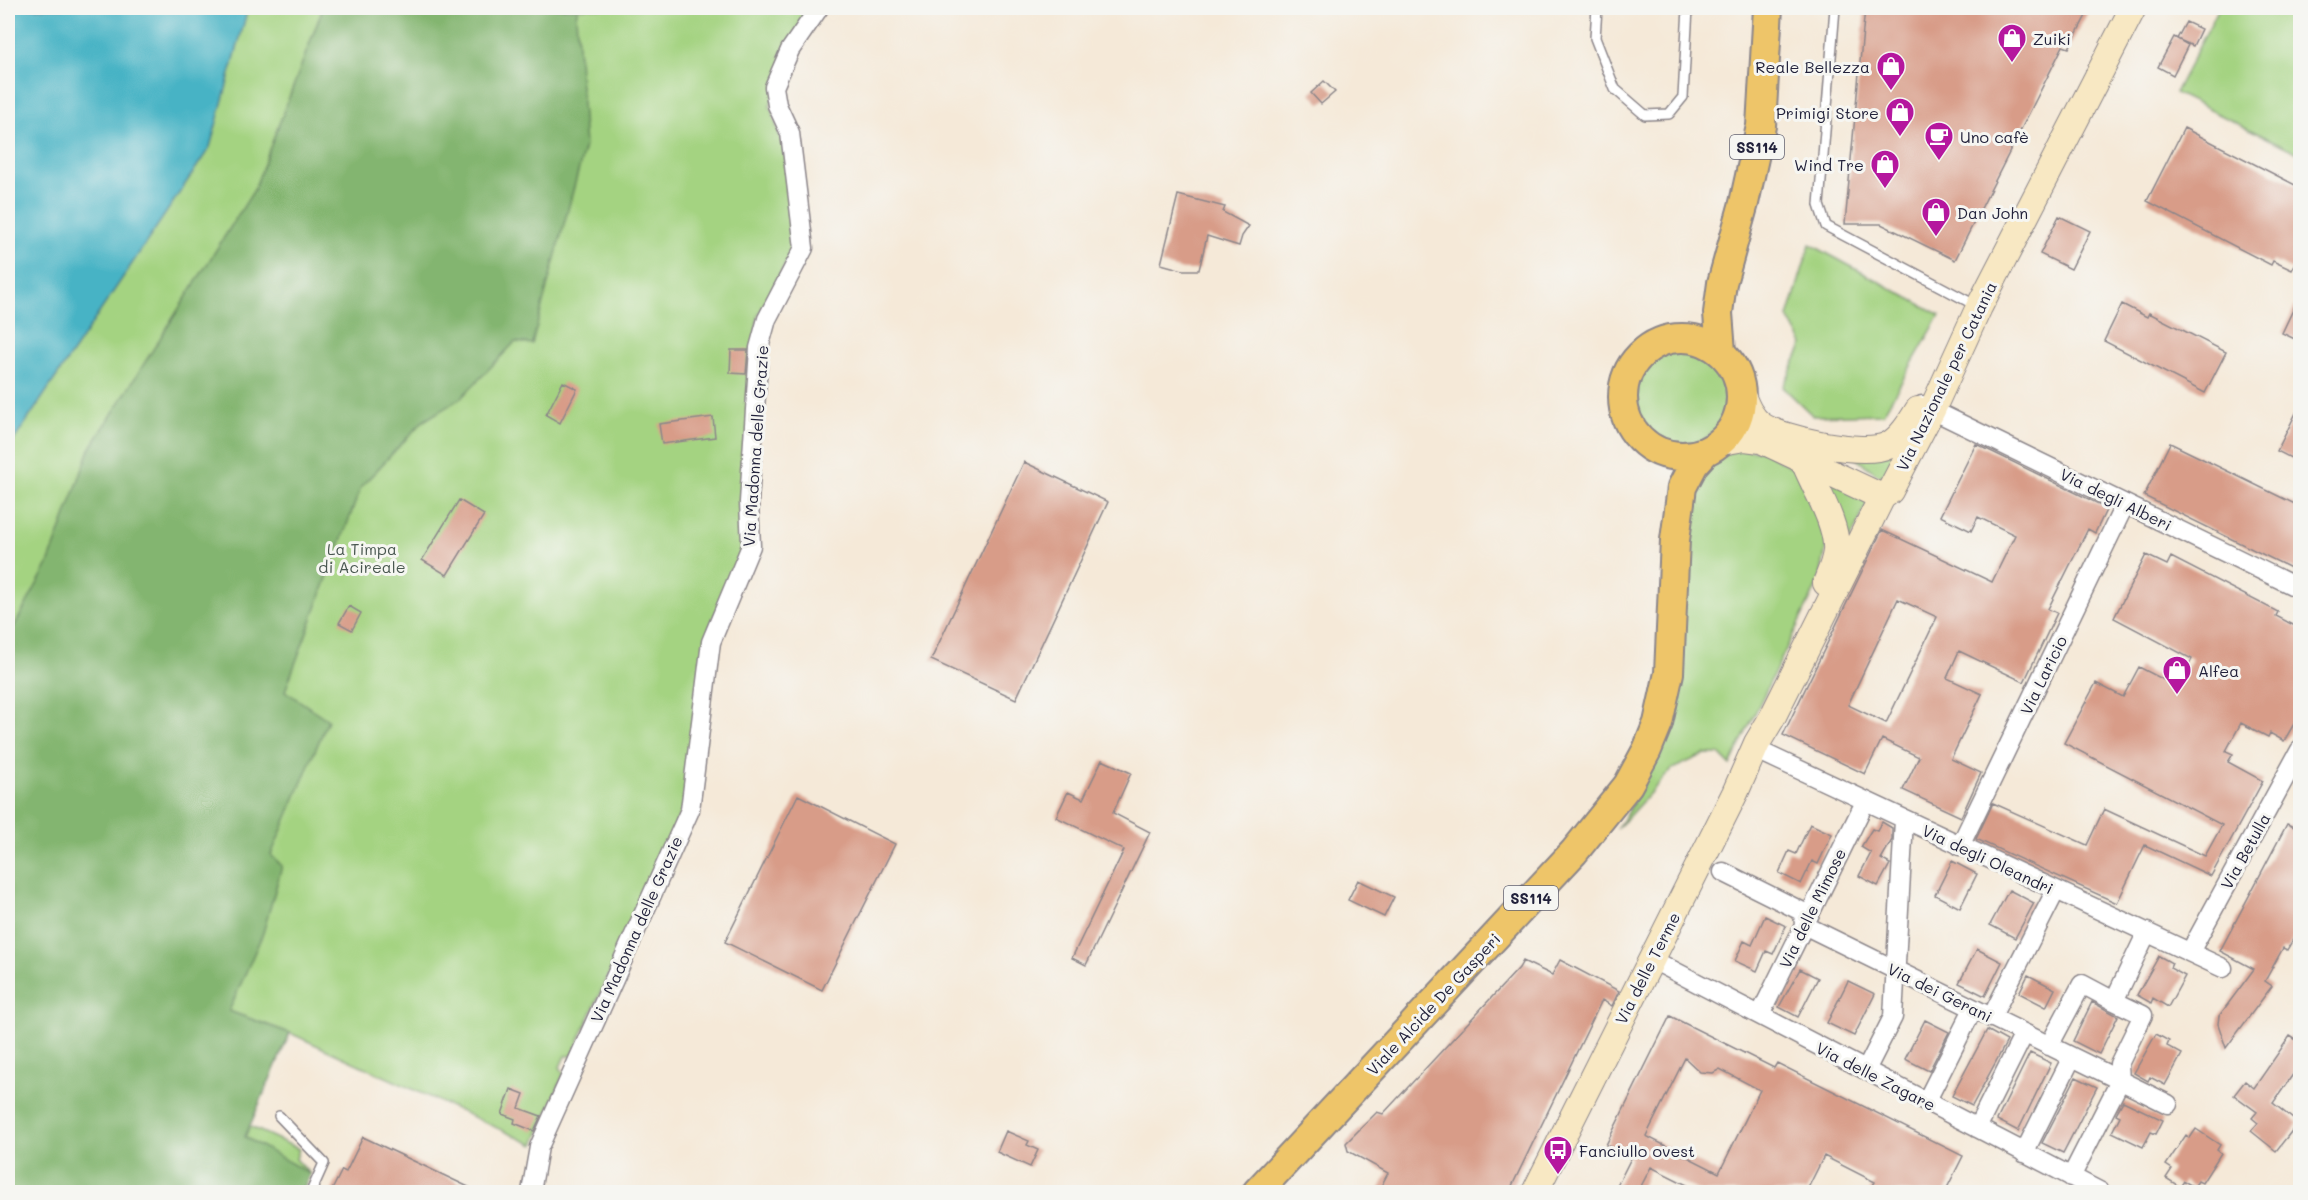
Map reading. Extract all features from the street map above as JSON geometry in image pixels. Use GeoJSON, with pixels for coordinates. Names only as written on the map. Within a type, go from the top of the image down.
{"type":"FeatureCollection","features":[{"type":"Feature","properties":{"kind":"main road","name":"SS114"},"geometry":{"type":"LineString","coordinates":[[1722,283],[1744,203],[1761,126],[1767,8]]}},
{"type":"Feature","properties":{"kind":"main road"},"geometry":{"type":"LineString","coordinates":[[1677,337],[1691,327],[1707,309],[1722,283]]}},
{"type":"Feature","properties":{"kind":"main road"},"geometry":{"type":"LineString","coordinates":[[1721,352],[1718,313],[1722,283]]}},
{"type":"Feature","properties":{"kind":"main road"},"geometry":{"type":"LineString","coordinates":[[1675,540],[1682,487],[1694,464],[1713,447],[1733,428],[1740,411],[1741,393],[1736,371],[1721,352],[1693,339],[1677,337],[1660,341],[1640,355],[1626,376],[1622,392],[1623,409],[1629,425],[1639,439],[1652,449],[1669,455],[1687,456],[1713,447]]}},
{"type":"Feature","properties":{"kind":"main road"},"geometry":{"type":"LineString","coordinates":[[1652,449],[1661,464],[1669,486],[1675,540]]}},
{"type":"Feature","properties":{"kind":"main road","name":"Viale Alcide De Gasperi"},"geometry":{"type":"LineString","coordinates":[[1257,1192],[1574,852],[1628,785],[1647,750],[1658,723],[1669,674],[1675,540]]}},
{"type":"Feature","properties":{"kind":"street","name":"Via Madonna delle Grazie"},"geometry":{"type":"LineString","coordinates":[[531,1192],[539,1147],[690,810],[711,642],[751,546],[749,502],[759,348],[767,319],[804,248],[790,133],[777,105],[774,87],[790,50],[819,8]]}},
{"type":"Feature","properties":{"kind":"street","name":"Via Nazionale per Catania"},"geometry":{"type":"LineString","coordinates":[[1756,746],[1773,718],[1882,497],[1890,491],[1927,407],[2133,8]]}},
{"type":"Feature","properties":{"kind":"street"},"geometry":{"type":"LineString","coordinates":[[1741,393],[1749,412],[1761,424],[1810,451],[1872,479],[1882,497]]}},
{"type":"Feature","properties":{"kind":"street"},"geometry":{"type":"LineString","coordinates":[[1713,447],[1745,438],[1810,451],[1878,449],[1889,445],[1927,407]]}},
{"type":"Feature","properties":{"kind":"street","name":"Via degli Alberi"},"geometry":{"type":"LineString","coordinates":[[1927,407],[2301,589]]}},
{"type":"Feature","properties":{"kind":"street"},"geometry":{"type":"LineString","coordinates":[[1756,746],[1766,708],[1823,589],[1836,552],[1832,525],[1806,466],[1810,451]]}},
{"type":"Feature","properties":{"kind":"street","name":"Via Laricio"},"geometry":{"type":"LineString","coordinates":[[1960,846],[2125,504]]}},
{"type":"Feature","properties":{"kind":"street","name":"Via degli Oleandri"},"geometry":{"type":"LineString","coordinates":[[1756,746],[1865,802],[2223,968]]}},
{"type":"Feature","properties":{"kind":"street","name":"Via delle Terme"},"geometry":{"type":"LineString","coordinates":[[1535,1192],[1735,793],[1756,746]]}},
{"type":"Feature","properties":{"kind":"street","name":"Via Betulla"},"geometry":{"type":"LineString","coordinates":[[2190,952],[2301,750]]}},
{"type":"Feature","properties":{"kind":"street","name":"Via delle Mimose"},"geometry":{"type":"LineString","coordinates":[[1760,1015],[1865,802]]}},
{"type":"Feature","properties":{"kind":"street"},"geometry":{"type":"LineString","coordinates":[[1866,1070],[1893,1017],[1904,820]]}},
{"type":"Feature","properties":{"kind":"street","name":"Via dei Gerani"},"geometry":{"type":"LineString","coordinates":[[1723,872],[1803,912],[1804,925],[2168,1104]]}},
{"type":"Feature","properties":{"kind":"street"},"geometry":{"type":"LineString","coordinates":[[1991,1018],[2056,890]]}},
{"type":"Feature","properties":{"kind":"street"},"geometry":{"type":"LineString","coordinates":[[2114,1001],[2147,933]]}},
{"type":"Feature","properties":{"kind":"street","name":"Via delle Zagare"},"geometry":{"type":"LineString","coordinates":[[1652,959],[2102,1192]]}},
{"type":"Feature","properties":{"kind":"street"},"geometry":{"type":"LineString","coordinates":[[2049,1046],[2082,984],[2143,1016],[2119,1064],[2120,1081],[2071,1177]]}},
{"type":"Feature","properties":{"kind":"street"},"geometry":{"type":"LineString","coordinates":[[1926,1102],[1973,1009]]}},
{"type":"Feature","properties":{"kind":"street"},"geometry":{"type":"LineString","coordinates":[[1977,1128],[2024,1034]]}},
{"type":"Feature","properties":{"kind":"street"},"geometry":{"type":"LineString","coordinates":[[2024,1153],[2072,1057]]}},
{"type":"Feature","properties":{"kind":"lane"},"geometry":{"type":"LineString","coordinates":[[1597,8],[1595,38],[1615,89],[1645,116],[1669,114],[1683,98],[1688,8]]}},
{"type":"Feature","properties":{"kind":"lane"},"geometry":{"type":"LineString","coordinates":[[1835,8],[1819,205],[1826,226],[1979,307]]}},
{"type":"Feature","properties":{"kind":"lane"},"geometry":{"type":"LineString","coordinates":[[279,1116],[324,1163],[311,1192]]}},
{"type":"Feature","properties":{"kind":"green space","name":"La Timpa di Acireale"},"geometry":{"type":"Polygon","coordinates":[[[248,8],[811,8],[770,106],[785,151],[794,247],[757,318],[745,545],[709,630],[684,806],[572,1056],[565,1056],[560,1067],[564,1073],[534,1145],[290,1033],[249,1126],[299,1149],[296,1159],[310,1174],[302,1192],[8,1192],[8,449],[210,147],[248,8]]]}},
{"type":"Feature","properties":{"kind":"green space"},"geometry":{"type":"Polygon","coordinates":[[[323,8],[578,8],[576,16],[585,146],[532,344],[515,342],[461,398],[422,422],[361,487],[285,691],[328,720],[271,855],[282,866],[263,933],[229,1011],[290,1033],[245,1137],[310,1174],[302,1192],[8,1192],[8,638],[48,564],[90,449],[254,190],[323,8]]]}},
{"type":"Feature","properties":{"kind":"green space"},"geometry":{"type":"Polygon","coordinates":[[[2219,8],[2300,8],[2300,154],[2175,93],[2219,8]]]}},
{"type":"Feature","properties":{"kind":"green space"},"geometry":{"type":"Polygon","coordinates":[[[1810,244],[1940,315],[1883,414],[1813,416],[1783,387],[1803,344],[1788,317],[1810,244]]]}},
{"type":"Feature","properties":{"kind":"green space"},"geometry":{"type":"Polygon","coordinates":[[[1681,345],[1709,353],[1723,367],[1731,395],[1723,423],[1709,437],[1681,445],[1653,437],[1639,423],[1631,395],[1639,367],[1653,353],[1681,345]]]}},
{"type":"Feature","properties":{"kind":"green space"},"geometry":{"type":"Polygon","coordinates":[[[1738,449],[1763,451],[1796,469],[1827,542],[1820,579],[1730,765],[1719,754],[1705,754],[1672,769],[1617,829],[1642,788],[1687,523],[1701,467],[1719,456],[1738,449]]]}},
{"type":"Feature","properties":{"kind":"green space"},"geometry":{"type":"Polygon","coordinates":[[[1903,451],[1890,476],[1880,476],[1854,457],[1903,451]]]}},
{"type":"Feature","properties":{"kind":"green space"},"geometry":{"type":"Polygon","coordinates":[[[1819,475],[1870,498],[1847,546],[1819,475]]]}},
{"type":"Feature","properties":{"kind":"water"},"geometry":{"type":"Polygon","coordinates":[[[8,8],[248,8],[210,147],[8,449],[8,8]]]}},
{"type":"Feature","properties":{"kind":"building"},"geometry":{"type":"Polygon","coordinates":[[[1865,8],[2090,8],[2069,48],[2063,46],[1955,260],[1881,224],[1845,224],[1865,8]]]}},
{"type":"Feature","properties":{"kind":"building"},"geometry":{"type":"Polygon","coordinates":[[[2186,22],[2201,29],[2193,46],[2177,39],[2186,22]]]}},
{"type":"Feature","properties":{"kind":"building"},"geometry":{"type":"Polygon","coordinates":[[[2174,37],[2188,45],[2173,75],[2158,67],[2174,37]]]}},
{"type":"Feature","properties":{"kind":"building"},"geometry":{"type":"Polygon","coordinates":[[[1324,81],[1335,92],[1321,104],[1311,93],[1324,81]]]}},
{"type":"Feature","properties":{"kind":"building"},"geometry":{"type":"Polygon","coordinates":[[[2184,128],[2301,188],[2301,253],[2292,270],[2273,261],[2271,265],[2147,201],[2184,128]]]}},
{"type":"Feature","properties":{"kind":"building"},"geometry":{"type":"Polygon","coordinates":[[[1178,195],[1225,207],[1223,212],[1249,226],[1239,246],[1207,236],[1199,270],[1183,270],[1161,264],[1178,195]]]}},
{"type":"Feature","properties":{"kind":"building"},"geometry":{"type":"Polygon","coordinates":[[[2059,216],[2090,231],[2071,269],[2040,254],[2059,216]]]}},
{"type":"Feature","properties":{"kind":"building"},"geometry":{"type":"Polygon","coordinates":[[[2301,293],[2301,342],[2282,333],[2301,293]]]}},
{"type":"Feature","properties":{"kind":"building"},"geometry":{"type":"Polygon","coordinates":[[[2122,304],[2147,317],[2149,313],[2226,352],[2205,393],[2104,341],[2122,304]]]}},
{"type":"Feature","properties":{"kind":"building"},"geometry":{"type":"Polygon","coordinates":[[[731,350],[748,350],[746,374],[730,373],[731,350]]]}},
{"type":"Feature","properties":{"kind":"building"},"geometry":{"type":"Polygon","coordinates":[[[563,382],[577,389],[560,423],[546,415],[563,382]]]}},
{"type":"Feature","properties":{"kind":"building"},"geometry":{"type":"Polygon","coordinates":[[[2301,403],[2301,463],[2277,451],[2301,403]]]}},
{"type":"Feature","properties":{"kind":"building"},"geometry":{"type":"Polygon","coordinates":[[[713,417],[715,437],[662,444],[659,424],[713,417]]]}},
{"type":"Feature","properties":{"kind":"building"},"geometry":{"type":"Polygon","coordinates":[[[2170,443],[2301,507],[2301,573],[2144,496],[2170,443]]]}},
{"type":"Feature","properties":{"kind":"building"},"geometry":{"type":"Polygon","coordinates":[[[1976,444],[2107,508],[2095,533],[2088,529],[2048,609],[2057,613],[2024,682],[1959,651],[1947,678],[1982,694],[1951,759],[1981,773],[1961,817],[1903,790],[1919,757],[1882,739],[1865,774],[1783,735],[1882,530],[1992,582],[2015,535],[1978,517],[1971,531],[1940,516],[1976,444]],[[1898,599],[1848,705],[1886,723],[1937,617],[1898,599]]]}},
{"type":"Feature","properties":{"kind":"building"},"geometry":{"type":"Polygon","coordinates":[[[1024,462],[1108,502],[1016,699],[931,660],[1024,462]]]}},
{"type":"Feature","properties":{"kind":"building"},"geometry":{"type":"Polygon","coordinates":[[[459,500],[484,515],[447,575],[422,560],[459,500]]]}},
{"type":"Feature","properties":{"kind":"building"},"geometry":{"type":"Polygon","coordinates":[[[2146,555],[2167,565],[2171,557],[2278,612],[2276,616],[2301,629],[2301,712],[2284,741],[2270,733],[2268,737],[2241,723],[2226,751],[2233,754],[2228,762],[2263,781],[2211,876],[2145,845],[2117,903],[1976,839],[1993,803],[2087,845],[2104,809],[2205,856],[2222,825],[2064,743],[2096,683],[2123,697],[2139,667],[2178,687],[2192,659],[2114,618],[2146,555]]]}},
{"type":"Feature","properties":{"kind":"building"},"geometry":{"type":"Polygon","coordinates":[[[349,606],[361,613],[352,630],[339,623],[349,606]]]}},
{"type":"Feature","properties":{"kind":"building"},"geometry":{"type":"Polygon","coordinates":[[[1102,760],[1131,773],[1113,813],[1150,832],[1086,965],[1072,958],[1124,850],[1056,817],[1068,792],[1083,799],[1102,760]]]}},
{"type":"Feature","properties":{"kind":"building"},"geometry":{"type":"Polygon","coordinates":[[[798,795],[895,844],[822,990],[725,942],[798,795]]]}},
{"type":"Feature","properties":{"kind":"building"},"geometry":{"type":"Polygon","coordinates":[[[1882,822],[1892,828],[1892,840],[1881,859],[1890,864],[1878,886],[1859,876],[1871,853],[1861,847],[1872,829],[1877,831],[1882,822]]]}},
{"type":"Feature","properties":{"kind":"building"},"geometry":{"type":"Polygon","coordinates":[[[1810,824],[1832,834],[1818,864],[1812,861],[1801,884],[1779,873],[1789,851],[1796,854],[1810,824]]]}},
{"type":"Feature","properties":{"kind":"building"},"geometry":{"type":"Polygon","coordinates":[[[2287,824],[2301,830],[2301,925],[2287,950],[2283,948],[2265,981],[2272,986],[2226,1048],[2218,1024],[2219,1016],[2254,969],[2220,951],[2287,824]]]}},
{"type":"Feature","properties":{"kind":"building"},"geometry":{"type":"Polygon","coordinates":[[[1952,861],[1977,874],[1960,908],[1935,895],[1952,861]]]}},
{"type":"Feature","properties":{"kind":"building"},"geometry":{"type":"Polygon","coordinates":[[[1358,880],[1394,897],[1384,917],[1348,900],[1358,880]]]}},
{"type":"Feature","properties":{"kind":"building"},"geometry":{"type":"Polygon","coordinates":[[[2009,890],[2034,903],[2015,938],[1990,925],[2009,890]]]}},
{"type":"Feature","properties":{"kind":"building"},"geometry":{"type":"Polygon","coordinates":[[[1765,916],[1786,926],[1773,954],[1766,951],[1757,971],[1735,961],[1744,941],[1752,945],[1765,916]]]}},
{"type":"Feature","properties":{"kind":"building"},"geometry":{"type":"Polygon","coordinates":[[[1977,949],[2002,962],[1985,996],[1959,983],[1977,949]]]}},
{"type":"Feature","properties":{"kind":"building"},"geometry":{"type":"Polygon","coordinates":[[[2159,956],[2172,963],[2170,968],[2185,976],[2168,1007],[2153,998],[2151,1003],[2137,995],[2159,956]]]}},
{"type":"Feature","properties":{"kind":"building"},"geometry":{"type":"Polygon","coordinates":[[[1560,960],[1619,991],[1612,1006],[1602,1000],[1509,1192],[1378,1192],[1388,1173],[1348,1151],[1346,1143],[1377,1112],[1383,1114],[1523,961],[1552,975],[1560,960]]]}},
{"type":"Feature","properties":{"kind":"building"},"geometry":{"type":"Polygon","coordinates":[[[1800,969],[1818,978],[1798,1017],[1779,1007],[1800,969]]]}},
{"type":"Feature","properties":{"kind":"building"},"geometry":{"type":"Polygon","coordinates":[[[2028,975],[2055,989],[2046,1007],[2019,993],[2028,975]]]}},
{"type":"Feature","properties":{"kind":"building"},"geometry":{"type":"Polygon","coordinates":[[[1848,981],[1875,994],[1854,1036],[1827,1023],[1848,981]]]}},
{"type":"Feature","properties":{"kind":"building"},"geometry":{"type":"Polygon","coordinates":[[[2092,1002],[2118,1016],[2099,1054],[2073,1041],[2092,1002]]]}},
{"type":"Feature","properties":{"kind":"building"},"geometry":{"type":"Polygon","coordinates":[[[1670,1016],[1774,1068],[1777,1063],[1963,1156],[1945,1192],[1869,1192],[1875,1182],[1824,1156],[1806,1192],[1701,1192],[1651,1167],[1638,1192],[1614,1192],[1631,1158],[1606,1145],[1670,1016]],[[1685,1058],[1646,1136],[1719,1173],[1760,1090],[1720,1069],[1713,1073],[1700,1072],[1685,1058]]]}},
{"type":"Feature","properties":{"kind":"building"},"geometry":{"type":"Polygon","coordinates":[[[1925,1020],[1949,1032],[1929,1071],[1905,1059],[1925,1020]]]}},
{"type":"Feature","properties":{"kind":"building"},"geometry":{"type":"Polygon","coordinates":[[[1987,1030],[2007,1041],[1972,1106],[1952,1096],[1987,1030]]]}},
{"type":"Feature","properties":{"kind":"building"},"geometry":{"type":"Polygon","coordinates":[[[2156,1034],[2169,1041],[2167,1046],[2182,1054],[2165,1085],[2150,1077],[2148,1081],[2134,1073],[2156,1034]]]}},
{"type":"Feature","properties":{"kind":"building"},"geometry":{"type":"Polygon","coordinates":[[[2290,1036],[2301,1043],[2301,1063],[2273,1103],[2298,1123],[2276,1151],[2251,1131],[2258,1123],[2252,1118],[2257,1112],[2234,1095],[2245,1081],[2254,1088],[2290,1036]]]}},
{"type":"Feature","properties":{"kind":"building"},"geometry":{"type":"Polygon","coordinates":[[[2030,1053],[2051,1063],[2018,1131],[1997,1120],[2030,1053]]]}},
{"type":"Feature","properties":{"kind":"building"},"geometry":{"type":"Polygon","coordinates":[[[2076,1077],[2097,1087],[2063,1153],[2042,1143],[2076,1077]]]}},
{"type":"Feature","properties":{"kind":"building"},"geometry":{"type":"Polygon","coordinates":[[[511,1089],[524,1094],[519,1108],[541,1116],[534,1131],[514,1123],[515,1119],[502,1114],[511,1089]]]}},
{"type":"Feature","properties":{"kind":"building"},"geometry":{"type":"Polygon","coordinates":[[[2123,1101],[2163,1120],[2156,1134],[2151,1132],[2143,1147],[2112,1132],[2120,1116],[2116,1114],[2123,1101]]]}},
{"type":"Feature","properties":{"kind":"building"},"geometry":{"type":"Polygon","coordinates":[[[2196,1129],[2220,1145],[2217,1150],[2221,1153],[2202,1183],[2198,1181],[2194,1187],[2184,1181],[2180,1187],[2166,1178],[2172,1169],[2166,1165],[2186,1135],[2190,1138],[2196,1129]]]}},
{"type":"Feature","properties":{"kind":"building"},"geometry":{"type":"Polygon","coordinates":[[[1006,1131],[1029,1141],[1027,1145],[1038,1150],[1030,1167],[997,1152],[1006,1131]]]}},
{"type":"Feature","properties":{"kind":"building"},"geometry":{"type":"Polygon","coordinates":[[[363,1137],[479,1192],[331,1192],[342,1170],[346,1172],[363,1137]]]}},
{"type":"Feature","properties":{"kind":"place","name":"Zuiki"},"geometry":{"type":"Point","coordinates":[2012,64]}},
{"type":"Feature","properties":{"kind":"place","name":"Reale Bellezza"},"geometry":{"type":"Point","coordinates":[1891,92]}},
{"type":"Feature","properties":{"kind":"place","name":"Primigi Store"},"geometry":{"type":"Point","coordinates":[1900,138]}},
{"type":"Feature","properties":{"kind":"place","name":"Uno cafè"},"geometry":{"type":"Point","coordinates":[1939,162]}},
{"type":"Feature","properties":{"kind":"place","name":"Wind Tre"},"geometry":{"type":"Point","coordinates":[1885,190]}},
{"type":"Feature","properties":{"kind":"place","name":"Dan John"},"geometry":{"type":"Point","coordinates":[1936,238]}},
{"type":"Feature","properties":{"kind":"place","name":"Alfea"},"geometry":{"type":"Point","coordinates":[2177,696]}},
{"type":"Feature","properties":{"kind":"place","name":"Fanciullo ovest"},"geometry":{"type":"Point","coordinates":[1558,1176]}}]}
